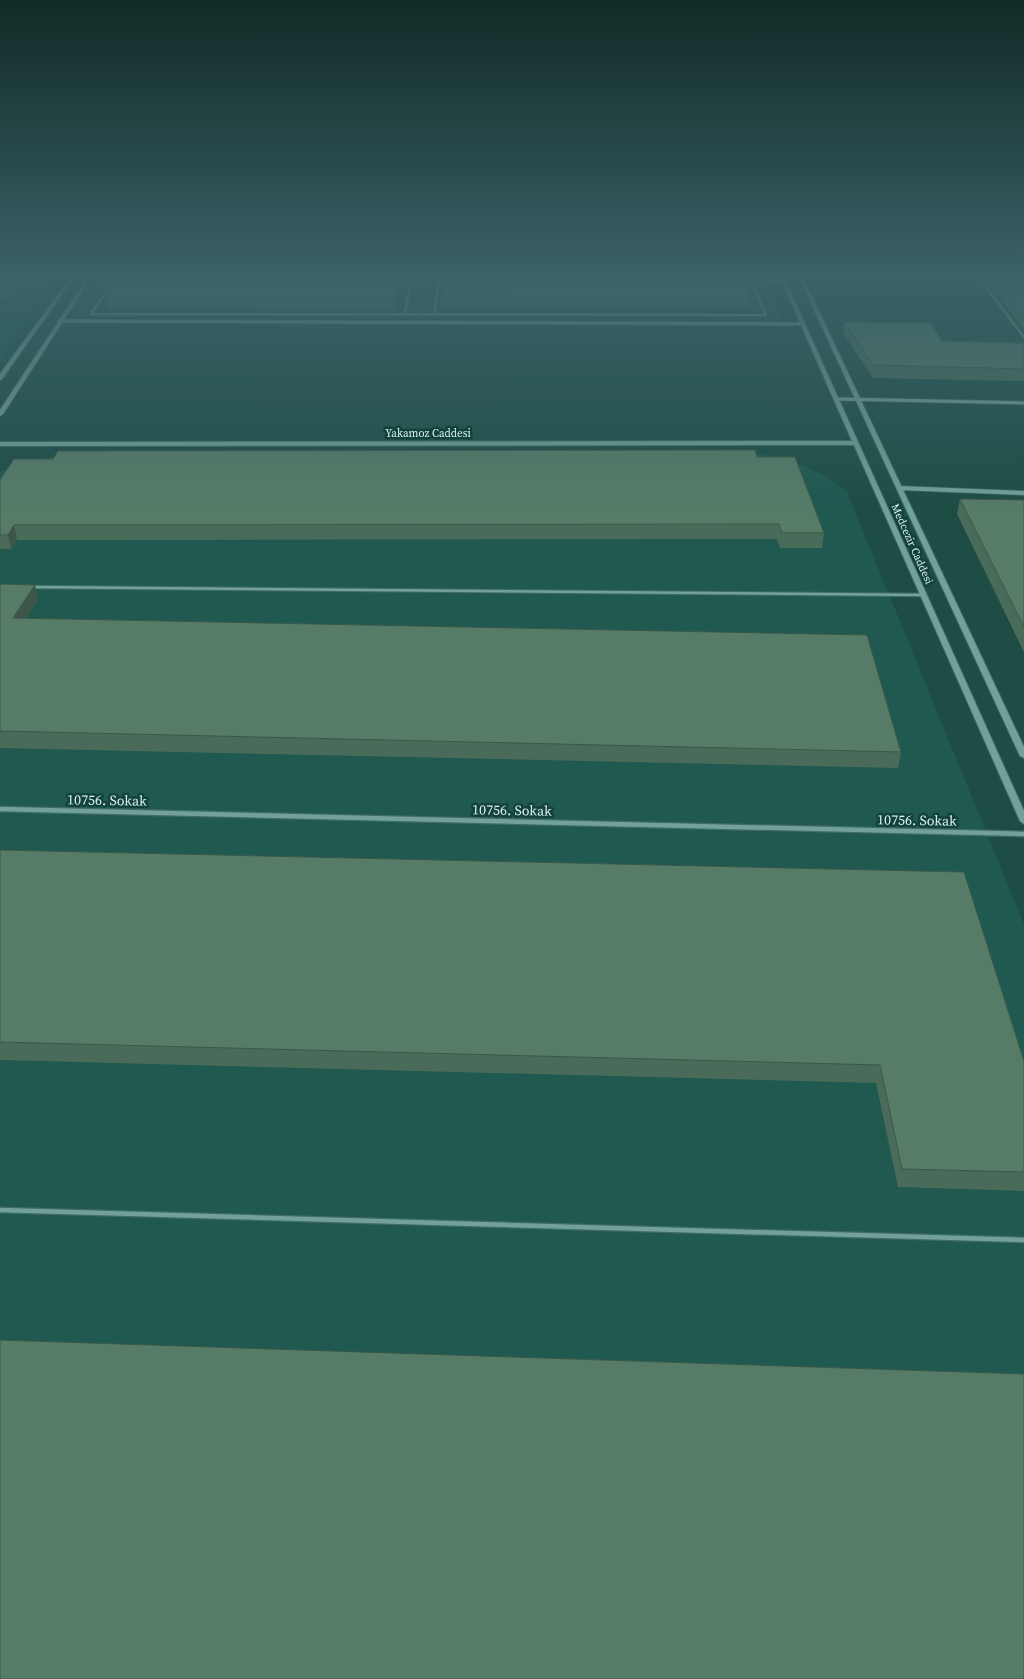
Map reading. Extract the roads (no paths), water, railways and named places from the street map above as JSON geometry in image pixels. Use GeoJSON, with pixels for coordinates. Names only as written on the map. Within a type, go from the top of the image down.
{"type":"FeatureCollection","features":[{"type":"Feature","properties":{"kind":"street"},"geometry":{"type":"LineString","coordinates":[[0,378],[18,353]]}},
{"type":"Feature","properties":{"kind":"street"},"geometry":{"type":"LineString","coordinates":[[0,414],[38,353]]}},
{"type":"Feature","properties":{"kind":"street","name":"Medcezir Caddesi"},"geometry":{"type":"LineString","coordinates":[[817,353],[1024,821]]}},
{"type":"Feature","properties":{"kind":"street","name":"Medcezir Caddesi"},"geometry":{"type":"LineString","coordinates":[[837,353],[1024,756]]}},
{"type":"Feature","properties":{"kind":"street"},"geometry":{"type":"LineString","coordinates":[[838,399],[1024,403]]}},
{"type":"Feature","properties":{"kind":"street","name":"Yakamoz Caddesi"},"geometry":{"type":"LineString","coordinates":[[0,444],[856,443]]}},
{"type":"Feature","properties":{"kind":"street"},"geometry":{"type":"LineString","coordinates":[[899,488],[1024,493]]}},
{"type":"Feature","properties":{"kind":"street","name":"10756. Sokak"},"geometry":{"type":"LineString","coordinates":[[0,809],[1024,834]]}},
{"type":"Feature","properties":{"kind":"lane"},"geometry":{"type":"LineString","coordinates":[[30,588],[924,595]]}},
{"type":"Feature","properties":{"kind":"lane"},"geometry":{"type":"LineString","coordinates":[[0,1210],[1024,1240]]}}]}
